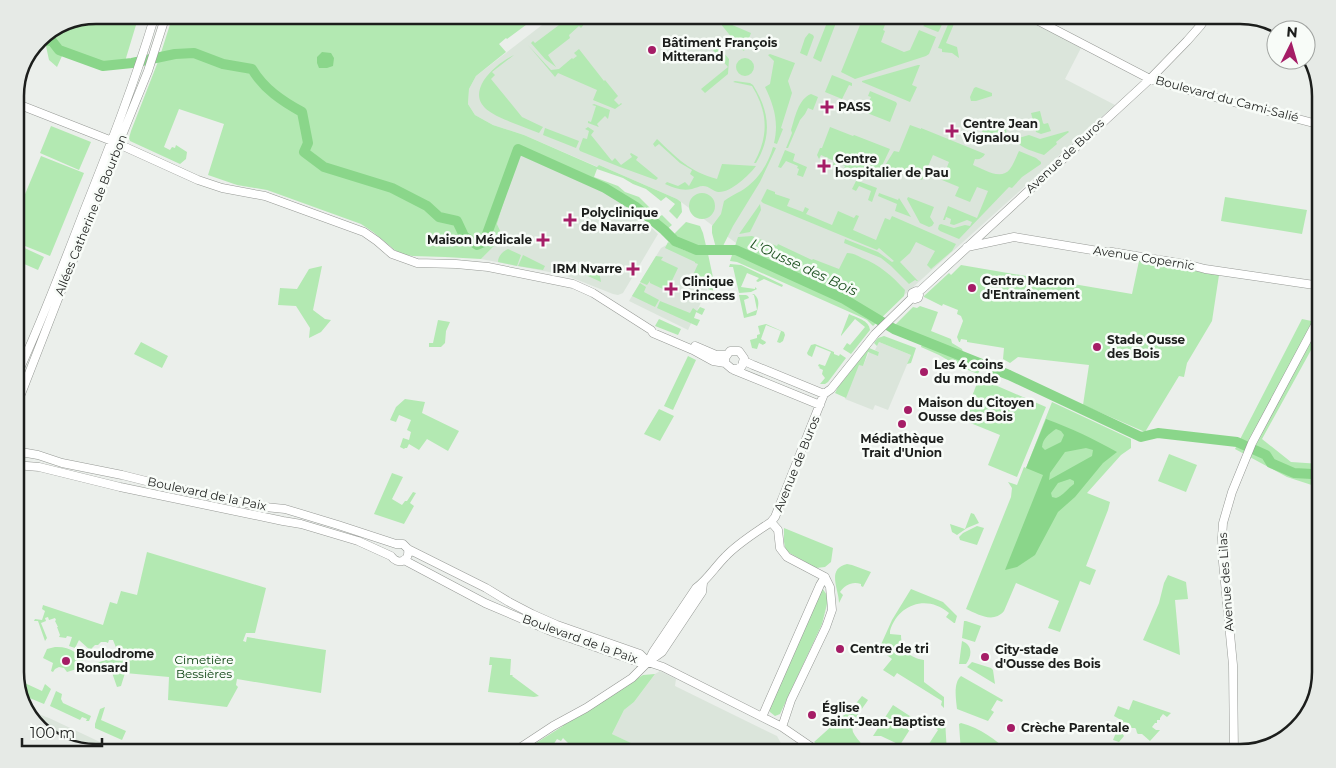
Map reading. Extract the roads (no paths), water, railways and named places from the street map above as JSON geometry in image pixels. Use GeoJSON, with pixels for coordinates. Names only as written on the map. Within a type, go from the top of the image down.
{"type":"FeatureCollection","features":[{"type":"Feature","properties":{"kind":"street","name":"Allées Catherine de Bourbon"},"geometry":{"type":"LineString","coordinates":[[24,386],[115,143],[152,24]]}},
{"type":"Feature","properties":{"kind":"street","name":"Allées Catherine de Bourbon"},"geometry":{"type":"LineString","coordinates":[[24,360],[115,143],[148,72],[163,24]]}},
{"type":"Feature","properties":{"kind":"street","name":"Boulevard du Cami-Salié"},"geometry":{"type":"LineString","coordinates":[[1044,24],[1150,79],[1312,123]]}},
{"type":"Feature","properties":{"kind":"street","name":"Avenue de Buros"},"geometry":{"type":"LineString","coordinates":[[825,577],[788,557],[780,548],[778,530],[771,522],[778,512],[824,394],[890,319],[1150,79],[1188,41],[1202,24]]}},
{"type":"Feature","properties":{"kind":"street"},"geometry":{"type":"LineString","coordinates":[[24,107],[115,143],[198,180],[238,192],[265,196],[364,232],[392,254],[417,263],[488,267],[573,284],[593,293],[653,333],[707,358],[720,363],[726,359],[730,351],[736,350],[741,353],[744,360],[754,366],[824,394]]}},
{"type":"Feature","properties":{"kind":"street","name":"Avenue Copernic"},"geometry":{"type":"LineString","coordinates":[[967,246],[1014,237],[1312,285]]}},
{"type":"Feature","properties":{"kind":"street","name":"Avenue des Lilas"},"geometry":{"type":"LineString","coordinates":[[1234,744],[1233,665],[1223,562],[1223,523],[1232,492],[1252,443],[1312,331]]}},
{"type":"Feature","properties":{"kind":"street"},"geometry":{"type":"LineString","coordinates":[[726,359],[729,368],[820,405]]}},
{"type":"Feature","properties":{"kind":"street"},"geometry":{"type":"LineString","coordinates":[[734,370],[742,366],[744,360]]}},
{"type":"Feature","properties":{"kind":"street","name":"Boulevard de la Paix"},"geometry":{"type":"LineString","coordinates":[[24,453],[264,507],[285,509],[396,544]]}},
{"type":"Feature","properties":{"kind":"street","name":"Boulevard de la Paix"},"geometry":{"type":"LineString","coordinates":[[24,466],[39,467],[120,487],[301,524],[358,541],[391,556]]}},
{"type":"Feature","properties":{"kind":"street"},"geometry":{"type":"LineString","coordinates":[[526,744],[632,678],[648,662],[662,652],[702,592],[703,583],[725,556],[771,522]]}},
{"type":"Feature","properties":{"kind":"street"},"geometry":{"type":"LineString","coordinates":[[396,544],[403,544],[408,549],[408,556],[400,562],[391,556],[391,549],[396,544]]}},
{"type":"Feature","properties":{"kind":"street","name":"Boulevard de la Paix"},"geometry":{"type":"LineString","coordinates":[[408,549],[477,583],[532,614],[557,625],[640,654],[648,662]]}},
{"type":"Feature","properties":{"kind":"street","name":"Boulevard de la Paix"},"geometry":{"type":"LineString","coordinates":[[404,560],[485,603],[539,626],[638,662],[648,662],[663,667],[782,727],[807,744]]}},
{"type":"Feature","properties":{"kind":"street"},"geometry":{"type":"LineString","coordinates":[[762,717],[825,577]]}},
{"type":"Feature","properties":{"kind":"street"},"geometry":{"type":"LineString","coordinates":[[782,727],[791,700],[822,636],[832,610],[830,587],[825,577]]}},
{"type":"Feature","properties":{"kind":"waterway","name":"L'Ousse des Bois"},"geometry":{"type":"LineString","coordinates":[[50,41],[52,41],[59,50],[103,66],[132,63],[175,54],[194,53],[223,64],[252,69],[262,83],[274,94],[302,112],[308,143],[304,152],[324,167],[392,188],[427,206],[439,217],[457,221],[464,236],[477,245],[484,242],[518,149],[605,188],[636,207],[675,241],[697,250],[736,250],[844,299],[894,329],[1009,375],[1141,437],[1158,433],[1237,442],[1266,455],[1271,463],[1294,473],[1312,474]]}},
{"type":"Feature","properties":{"kind":"place","name":"Bâtiment François Mitterand"},"geometry":{"type":"Point","coordinates":[652,50]}},
{"type":"Feature","properties":{"kind":"place","name":"PASS"},"geometry":{"type":"Point","coordinates":[827,107]}},
{"type":"Feature","properties":{"kind":"place","name":"Centre Jean Vignalou"},"geometry":{"type":"Point","coordinates":[952,131]}},
{"type":"Feature","properties":{"kind":"place","name":"Centre hospitalier de Pau"},"geometry":{"type":"Point","coordinates":[824,166]}},
{"type":"Feature","properties":{"kind":"place","name":"Polyclinique de Navarre"},"geometry":{"type":"Point","coordinates":[570,220]}},
{"type":"Feature","properties":{"kind":"place","name":"Maison Médicale"},"geometry":{"type":"Point","coordinates":[543,240]}},
{"type":"Feature","properties":{"kind":"place","name":"IRM Nvarre"},"geometry":{"type":"Point","coordinates":[633,269]}},
{"type":"Feature","properties":{"kind":"place","name":"Centre Macron d'Entraînement"},"geometry":{"type":"Point","coordinates":[972,288]}},
{"type":"Feature","properties":{"kind":"place","name":"Clinique Princess"},"geometry":{"type":"Point","coordinates":[671,289]}},
{"type":"Feature","properties":{"kind":"place","name":"Stade Ousse des Bois"},"geometry":{"type":"Point","coordinates":[1097,347]}},
{"type":"Feature","properties":{"kind":"place","name":"Les 4 coins du monde"},"geometry":{"type":"Point","coordinates":[924,372]}},
{"type":"Feature","properties":{"kind":"place","name":"Maison du Citoyen Ousse des Bois"},"geometry":{"type":"Point","coordinates":[908,410]}},
{"type":"Feature","properties":{"kind":"place","name":"Médiathèque Trait d'Union"},"geometry":{"type":"Point","coordinates":[902,424]}},
{"type":"Feature","properties":{"kind":"place","name":"Centre de tri"},"geometry":{"type":"Point","coordinates":[840,649]}},
{"type":"Feature","properties":{"kind":"place","name":"City-stade d'Ousse des Bois"},"geometry":{"type":"Point","coordinates":[985,657]}},
{"type":"Feature","properties":{"kind":"place","name":"Boulodrome Ronsard"},"geometry":{"type":"Point","coordinates":[66,661]}},
{"type":"Feature","properties":{"kind":"place","name":"Église Saint-Jean-Baptiste"},"geometry":{"type":"Point","coordinates":[812,715]}},
{"type":"Feature","properties":{"kind":"place","name":"Crèche Parentale"},"geometry":{"type":"Point","coordinates":[1011,728]}},
{"type":"Feature","properties":{"kind":"park label","name":"Cimetière Bessières"},"geometry":{"type":"Point","coordinates":[204,667]}}]}
